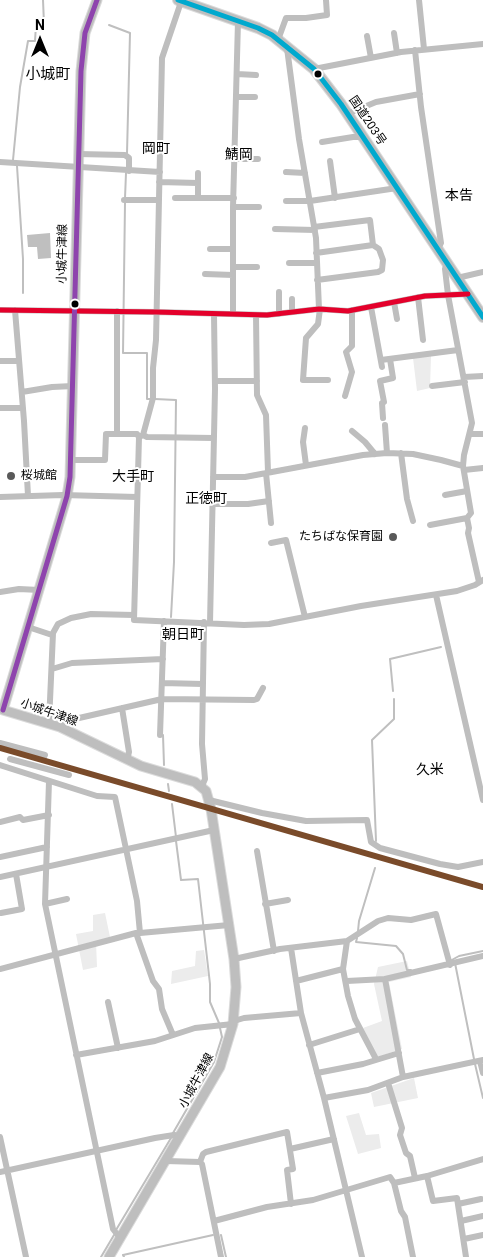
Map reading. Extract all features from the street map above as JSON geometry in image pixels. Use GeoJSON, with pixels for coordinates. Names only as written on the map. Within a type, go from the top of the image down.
{"type":"FeatureCollection","features":[{"type":"Feature","properties":{"kind":"highway","name":"国道203号"},"geometry":{"type":"LineString","coordinates":[[181,1],[258,28],[278,40],[314,69],[348,114],[483,317]]}},
{"type":"Feature","properties":{"kind":"main road","name":"小城牛津線"},"geometry":{"type":"LineString","coordinates":[[97,0],[85,33],[82,53],[71,460],[67,496],[2,710],[60,727],[127,760],[194,782],[206,790],[229,925],[236,987],[234,1022],[220,1067],[175,1135],[166,1161],[117,1235],[109,1257]]}},
{"type":"Feature","properties":{"kind":"street"},"geometry":{"type":"LineString","coordinates":[[278,40],[286,18],[328,15],[326,0]]}},
{"type":"Feature","properties":{"kind":"street"},"geometry":{"type":"LineString","coordinates":[[419,0],[424,50]]}},
{"type":"Feature","properties":{"kind":"street"},"geometry":{"type":"LineString","coordinates":[[181,1],[162,58],[156,340],[153,368],[153,398],[141,436],[137,497],[134,620],[244,625],[269,624],[361,606],[457,591],[481,581],[468,533],[467,518]]}},
{"type":"Feature","properties":{"kind":"street"},"geometry":{"type":"LineString","coordinates":[[233,314],[233,207],[238,21]]}},
{"type":"Feature","properties":{"kind":"street"},"geometry":{"type":"LineString","coordinates":[[394,33],[398,53]]}},
{"type":"Feature","properties":{"kind":"street"},"geometry":{"type":"LineString","coordinates":[[367,36],[371,58]]}},
{"type":"Feature","properties":{"kind":"street"},"geometry":{"type":"LineString","coordinates":[[314,69],[415,50],[483,44]]}},
{"type":"Feature","properties":{"kind":"street"},"geometry":{"type":"LineString","coordinates":[[287,47],[299,139],[314,229],[318,280],[318,324],[306,338],[303,380],[328,380]]}},
{"type":"Feature","properties":{"kind":"street"},"geometry":{"type":"LineString","coordinates":[[415,50],[441,243],[438,249]]}},
{"type":"Feature","properties":{"kind":"street"},"geometry":{"type":"LineString","coordinates":[[237,74],[256,75]]}},
{"type":"Feature","properties":{"kind":"street"},"geometry":{"type":"LineString","coordinates":[[348,114],[376,102],[420,94]]}},
{"type":"Feature","properties":{"kind":"street"},"geometry":{"type":"LineString","coordinates":[[236,97],[255,97]]}},
{"type":"Feature","properties":{"kind":"street"},"geometry":{"type":"LineString","coordinates":[[322,142],[363,137]]}},
{"type":"Feature","properties":{"kind":"street"},"geometry":{"type":"LineString","coordinates":[[78,154],[126,156],[127,171]]}},
{"type":"Feature","properties":{"kind":"street"},"geometry":{"type":"LineString","coordinates":[[234,159],[258,159]]}},
{"type":"Feature","properties":{"kind":"street"},"geometry":{"type":"LineString","coordinates":[[330,161],[335,198]]}},
{"type":"Feature","properties":{"kind":"street"},"geometry":{"type":"LineString","coordinates":[[0,162],[160,172]]}},
{"type":"Feature","properties":{"kind":"street"},"geometry":{"type":"LineString","coordinates":[[286,172],[305,173]]}},
{"type":"Feature","properties":{"kind":"street"},"geometry":{"type":"LineString","coordinates":[[198,173],[198,198]]}},
{"type":"Feature","properties":{"kind":"street"},"geometry":{"type":"LineString","coordinates":[[159,182],[198,183]]}},
{"type":"Feature","properties":{"kind":"street"},"geometry":{"type":"LineString","coordinates":[[286,201],[310,201],[397,188]]}},
{"type":"Feature","properties":{"kind":"street"},"geometry":{"type":"LineString","coordinates":[[175,198],[234,198]]}},
{"type":"Feature","properties":{"kind":"street"},"geometry":{"type":"LineString","coordinates":[[125,200],[159,200]]}},
{"type":"Feature","properties":{"kind":"street"},"geometry":{"type":"LineString","coordinates":[[233,207],[259,207]]}},
{"type":"Feature","properties":{"kind":"street"},"geometry":{"type":"LineString","coordinates":[[275,229],[314,229],[370,220],[373,245]]}},
{"type":"Feature","properties":{"kind":"street"},"geometry":{"type":"LineString","coordinates":[[316,253],[373,245],[379,248],[383,260],[382,270],[318,280]]}},
{"type":"Feature","properties":{"kind":"street"},"geometry":{"type":"LineString","coordinates":[[210,249],[233,249]]}},
{"type":"Feature","properties":{"kind":"street"},"geometry":{"type":"LineString","coordinates":[[289,263],[317,263]]}},
{"type":"Feature","properties":{"kind":"street"},"geometry":{"type":"LineString","coordinates":[[430,525],[467,518],[471,513],[463,468],[464,455],[471,434],[472,423],[448,295],[445,269],[447,263]]}},
{"type":"Feature","properties":{"kind":"street"},"geometry":{"type":"LineString","coordinates":[[233,266],[257,267]]}},
{"type":"Feature","properties":{"kind":"street"},"geometry":{"type":"LineString","coordinates":[[457,278],[483,272]]}},
{"type":"Feature","properties":{"kind":"street"},"geometry":{"type":"LineString","coordinates":[[205,274],[233,275]]}},
{"type":"Feature","properties":{"kind":"street"},"geometry":{"type":"LineString","coordinates":[[278,292],[278,314]]}},
{"type":"Feature","properties":{"kind":"street"},"geometry":{"type":"LineString","coordinates":[[0,310],[256,315],[319,309],[352,310],[418,297],[468,294]]}},
{"type":"Feature","properties":{"kind":"street"},"geometry":{"type":"LineString","coordinates":[[418,297],[423,340]]}},
{"type":"Feature","properties":{"kind":"street"},"geometry":{"type":"LineString","coordinates":[[292,299],[292,312]]}},
{"type":"Feature","properties":{"kind":"street"},"geometry":{"type":"LineString","coordinates":[[394,302],[397,319]]}},
{"type":"Feature","properties":{"kind":"street"},"geometry":{"type":"LineString","coordinates":[[371,307],[382,364],[390,359],[458,350]]}},
{"type":"Feature","properties":{"kind":"street"},"geometry":{"type":"LineString","coordinates":[[15,310],[28,496]]}},
{"type":"Feature","properties":{"kind":"street"},"geometry":{"type":"LineString","coordinates":[[345,396],[352,372],[346,352],[352,346],[352,310]]}},
{"type":"Feature","properties":{"kind":"street"},"geometry":{"type":"LineString","coordinates":[[117,311],[117,434]]}},
{"type":"Feature","properties":{"kind":"street"},"geometry":{"type":"LineString","coordinates":[[202,786],[205,779],[202,744],[202,698],[214,438],[214,314]]}},
{"type":"Feature","properties":{"kind":"street"},"geometry":{"type":"LineString","coordinates":[[256,315],[257,395],[266,415],[267,473],[271,523]]}},
{"type":"Feature","properties":{"kind":"street"},"geometry":{"type":"LineString","coordinates":[[383,418],[382,403],[384,402],[380,381],[393,378],[390,359]]}},
{"type":"Feature","properties":{"kind":"street"},"geometry":{"type":"LineString","coordinates":[[0,361],[19,361]]}},
{"type":"Feature","properties":{"kind":"street"},"geometry":{"type":"LineString","coordinates":[[432,386],[483,376]]}},
{"type":"Feature","properties":{"kind":"street"},"geometry":{"type":"LineString","coordinates":[[215,381],[257,381]]}},
{"type":"Feature","properties":{"kind":"street"},"geometry":{"type":"LineString","coordinates":[[22,392],[73,386]]}},
{"type":"Feature","properties":{"kind":"street"},"geometry":{"type":"LineString","coordinates":[[0,408],[23,408]]}},
{"type":"Feature","properties":{"kind":"street"},"geometry":{"type":"LineString","coordinates":[[385,425],[388,453]]}},
{"type":"Feature","properties":{"kind":"street"},"geometry":{"type":"LineString","coordinates":[[305,428],[303,442],[306,465]]}},
{"type":"Feature","properties":{"kind":"street"},"geometry":{"type":"LineString","coordinates":[[352,431],[375,454]]}},
{"type":"Feature","properties":{"kind":"street"},"geometry":{"type":"LineString","coordinates":[[71,460],[105,460],[106,434],[214,438]]}},
{"type":"Feature","properties":{"kind":"street"},"geometry":{"type":"LineString","coordinates":[[471,434],[483,434]]}},
{"type":"Feature","properties":{"kind":"street"},"geometry":{"type":"LineString","coordinates":[[213,477],[246,477],[306,465],[388,453],[401,453],[441,460],[463,468],[483,468]]}},
{"type":"Feature","properties":{"kind":"street"},"geometry":{"type":"LineString","coordinates":[[401,453],[407,499],[413,521]]}},
{"type":"Feature","properties":{"kind":"street"},"geometry":{"type":"LineString","coordinates":[[445,495],[466,491]]}},
{"type":"Feature","properties":{"kind":"street"},"geometry":{"type":"LineString","coordinates":[[0,497],[137,497]]}},
{"type":"Feature","properties":{"kind":"street"},"geometry":{"type":"LineString","coordinates":[[212,504],[248,504],[269,501]]}},
{"type":"Feature","properties":{"kind":"street"},"geometry":{"type":"LineString","coordinates":[[271,543],[286,540],[305,617]]}},
{"type":"Feature","properties":{"kind":"street"},"geometry":{"type":"LineString","coordinates":[[0,592],[19,589],[39,590]]}},
{"type":"Feature","properties":{"kind":"street"},"geometry":{"type":"LineString","coordinates":[[436,595],[483,800]]}},
{"type":"Feature","properties":{"kind":"street"},"geometry":{"type":"LineString","coordinates":[[49,723],[52,635],[58,624],[71,618],[91,614],[134,615]]}},
{"type":"Feature","properties":{"kind":"street"},"geometry":{"type":"LineString","coordinates":[[160,735],[163,699],[162,659],[164,621]]}},
{"type":"Feature","properties":{"kind":"street"},"geometry":{"type":"LineString","coordinates":[[28,628],[52,635]]}},
{"type":"Feature","properties":{"kind":"street"},"geometry":{"type":"LineString","coordinates":[[52,669],[72,663],[162,659]]}},
{"type":"Feature","properties":{"kind":"street"},"geometry":{"type":"LineString","coordinates":[[162,683],[203,684]]}},
{"type":"Feature","properties":{"kind":"street"},"geometry":{"type":"LineString","coordinates":[[60,727],[66,721],[163,699],[254,700],[257,699],[263,688]]}},
{"type":"Feature","properties":{"kind":"street"},"geometry":{"type":"LineString","coordinates":[[122,708],[129,752],[127,760]]}},
{"type":"Feature","properties":{"kind":"street"},"geometry":{"type":"LineString","coordinates":[[0,744],[24,750],[41,762],[69,775]]}},
{"type":"Feature","properties":{"kind":"street"},"geometry":{"type":"LineString","coordinates":[[10,759],[41,762]]}},
{"type":"Feature","properties":{"kind":"street"},"geometry":{"type":"LineString","coordinates":[[0,765],[97,796],[115,797],[137,902],[138,933],[153,981],[158,988],[162,1009],[172,1035]]}},
{"type":"Feature","properties":{"kind":"street"},"geometry":{"type":"LineString","coordinates":[[49,782],[45,904],[96,1151],[117,1235]]}},
{"type":"Feature","properties":{"kind":"street"},"geometry":{"type":"LineString","coordinates":[[209,800],[306,821],[367,820],[371,842],[380,848],[458,867],[483,862]]}},
{"type":"Feature","properties":{"kind":"street"},"geometry":{"type":"LineString","coordinates":[[0,822],[20,817],[23,820],[49,815]]}},
{"type":"Feature","properties":{"kind":"street"},"geometry":{"type":"LineString","coordinates":[[0,877],[214,830]]}},
{"type":"Feature","properties":{"kind":"street"},"geometry":{"type":"LineString","coordinates":[[0,857],[47,846]]}},
{"type":"Feature","properties":{"kind":"street"},"geometry":{"type":"LineString","coordinates":[[257,851],[274,950]]}},
{"type":"Feature","properties":{"kind":"street"},"geometry":{"type":"LineString","coordinates":[[1,913],[22,909],[16,874]]}},
{"type":"Feature","properties":{"kind":"street"},"geometry":{"type":"LineString","coordinates":[[45,904],[67,899]]}},
{"type":"Feature","properties":{"kind":"street"},"geometry":{"type":"LineString","coordinates":[[266,904],[288,900]]}},
{"type":"Feature","properties":{"kind":"street"},"geometry":{"type":"LineString","coordinates":[[234,959],[274,950],[350,939],[378,921],[388,918],[411,920],[436,914],[449,962]]}},
{"type":"Feature","properties":{"kind":"street"},"geometry":{"type":"LineString","coordinates":[[0,969],[138,933],[229,925]]}},
{"type":"Feature","properties":{"kind":"street"},"geometry":{"type":"LineString","coordinates":[[350,939],[344,969],[348,996],[355,1019],[376,1059]]}},
{"type":"Feature","properties":{"kind":"street"},"geometry":{"type":"LineString","coordinates":[[291,948],[301,1013],[324,1098],[362,1257]]}},
{"type":"Feature","properties":{"kind":"street"},"geometry":{"type":"LineString","coordinates":[[346,981],[385,979],[449,962],[483,956]]}},
{"type":"Feature","properties":{"kind":"street"},"geometry":{"type":"LineString","coordinates":[[296,981],[344,969]]}},
{"type":"Feature","properties":{"kind":"street"},"geometry":{"type":"LineString","coordinates":[[385,979],[403,1077]]}},
{"type":"Feature","properties":{"kind":"street"},"geometry":{"type":"LineString","coordinates":[[108,1002],[118,1048]]}},
{"type":"Feature","properties":{"kind":"street"},"geometry":{"type":"LineString","coordinates":[[76,1055],[155,1041],[195,1028],[220,1025],[244,1018],[301,1013]]}},
{"type":"Feature","properties":{"kind":"street"},"geometry":{"type":"LineString","coordinates":[[309,1045],[360,1029]]}},
{"type":"Feature","properties":{"kind":"street"},"geometry":{"type":"LineString","coordinates":[[317,1072],[362,1064],[399,1053]]}},
{"type":"Feature","properties":{"kind":"street"},"geometry":{"type":"LineString","coordinates":[[324,1098],[368,1090],[403,1077],[482,1061],[483,1073]]}},
{"type":"Feature","properties":{"kind":"street"},"geometry":{"type":"LineString","coordinates":[[388,1083],[402,1128],[400,1135],[406,1153],[410,1156],[415,1178]]}},
{"type":"Feature","properties":{"kind":"street"},"geometry":{"type":"LineString","coordinates":[[221,1257],[202,1164],[200,1162],[203,1154],[287,1132],[294,1169],[287,1170],[291,1204]]}},
{"type":"Feature","properties":{"kind":"street"},"geometry":{"type":"LineString","coordinates":[[4,1171],[175,1135]]}},
{"type":"Feature","properties":{"kind":"street"},"geometry":{"type":"LineString","coordinates":[[0,1137],[4,1171],[26,1257]]}},
{"type":"Feature","properties":{"kind":"street"},"geometry":{"type":"LineString","coordinates":[[290,1149],[334,1139]]}},
{"type":"Feature","properties":{"kind":"street"},"geometry":{"type":"LineString","coordinates":[[394,1183],[427,1176],[483,1159]]}},
{"type":"Feature","properties":{"kind":"street"},"geometry":{"type":"LineString","coordinates":[[166,1161],[200,1162]]}},
{"type":"Feature","properties":{"kind":"street"},"geometry":{"type":"LineString","coordinates":[[427,1176],[433,1201],[457,1198],[466,1257]]}},
{"type":"Feature","properties":{"kind":"street"},"geometry":{"type":"LineString","coordinates":[[214,1221],[267,1207],[313,1200],[390,1177],[394,1183],[401,1211],[405,1216],[413,1257]]}},
{"type":"Feature","properties":{"kind":"street"},"geometry":{"type":"LineString","coordinates":[[458,1204],[481,1199]]}},
{"type":"Feature","properties":{"kind":"street"},"geometry":{"type":"LineString","coordinates":[[461,1221],[483,1216]]}},
{"type":"Feature","properties":{"kind":"street"},"geometry":{"type":"LineString","coordinates":[[464,1239],[483,1235]]}},
{"type":"Feature","properties":{"kind":"shaded area"},"geometry":{"type":"Polygon","coordinates":[[[50,233],[51,258],[38,259],[37,247],[28,247],[27,235],[50,233]]]}},
{"type":"Feature","properties":{"kind":"shaded area"},"geometry":{"type":"Polygon","coordinates":[[[431,356],[430,388],[417,391],[413,358],[431,356]]]}},
{"type":"Feature","properties":{"kind":"shaded area"},"geometry":{"type":"Polygon","coordinates":[[[105,913],[110,937],[96,942],[97,967],[83,970],[76,934],[93,931],[93,915],[105,913]]]}},
{"type":"Feature","properties":{"kind":"shaded area"},"geometry":{"type":"Polygon","coordinates":[[[204,950],[208,976],[171,984],[172,971],[195,966],[196,951],[204,950]]]}},
{"type":"Feature","properties":{"kind":"shaded area"},"geometry":{"type":"Polygon","coordinates":[[[407,961],[411,977],[389,982],[402,1049],[377,1057],[363,1028],[382,1021],[374,984],[378,967],[407,961]]]}},
{"type":"Feature","properties":{"kind":"shaded area"},"geometry":{"type":"Polygon","coordinates":[[[414,1078],[418,1098],[374,1107],[371,1093],[414,1078]]]}},
{"type":"Feature","properties":{"kind":"shaded area"},"geometry":{"type":"Polygon","coordinates":[[[359,1113],[366,1135],[379,1134],[381,1148],[358,1154],[346,1116],[359,1113]]]}},
{"type":"Feature","properties":{"kind":"waterway"},"geometry":{"type":"LineString","coordinates":[[13,160],[20,87],[28,41],[35,41],[36,25],[44,24],[43,0]]}},
{"type":"Feature","properties":{"kind":"waterway"},"geometry":{"type":"LineString","coordinates":[[109,25],[130,33],[127,153]]}},
{"type":"Feature","properties":{"kind":"waterway"},"geometry":{"type":"LineString","coordinates":[[17,166],[23,259],[23,293]]}},
{"type":"Feature","properties":{"kind":"waterway"},"geometry":{"type":"LineString","coordinates":[[125,198],[126,173]]}},
{"type":"Feature","properties":{"kind":"waterway"},"geometry":{"type":"LineString","coordinates":[[125,203],[123,353],[147,353],[147,399],[150,399]]}},
{"type":"Feature","properties":{"kind":"waterway"},"geometry":{"type":"LineString","coordinates":[[155,399],[176,400],[174,562],[171,617]]}},
{"type":"Feature","properties":{"kind":"waterway"},"geometry":{"type":"LineString","coordinates":[[393,691],[390,659],[441,647]]}},
{"type":"Feature","properties":{"kind":"waterway"},"geometry":{"type":"LineString","coordinates":[[376,841],[372,740],[394,719],[394,699]]}},
{"type":"Feature","properties":{"kind":"waterway"},"geometry":{"type":"LineString","coordinates":[[163,735],[164,765]]}},
{"type":"Feature","properties":{"kind":"waterway"},"geometry":{"type":"LineString","coordinates":[[168,784],[169,791]]}},
{"type":"Feature","properties":{"kind":"waterway"},"geometry":{"type":"LineString","coordinates":[[172,804],[176,837]]}},
{"type":"Feature","properties":{"kind":"waterway"},"geometry":{"type":"LineString","coordinates":[[176,841],[181,880],[198,879],[210,984],[210,1002],[219,1023]]}},
{"type":"Feature","properties":{"kind":"waterway"},"geometry":{"type":"LineString","coordinates":[[358,931],[359,921],[375,868]]}},
{"type":"Feature","properties":{"kind":"waterway"},"geometry":{"type":"LineString","coordinates":[[357,938],[356,942],[396,946],[403,954],[407,970],[411,970]]}},
{"type":"Feature","properties":{"kind":"waterway"},"geometry":{"type":"LineString","coordinates":[[450,961],[459,956],[483,951]]}},
{"type":"Feature","properties":{"kind":"waterway"},"geometry":{"type":"LineString","coordinates":[[455,963],[474,1059]]}},
{"type":"Feature","properties":{"kind":"waterway"},"geometry":{"type":"LineString","coordinates":[[173,1133],[214,1062],[222,1037],[220,1028]]}},
{"type":"Feature","properties":{"kind":"waterway"},"geometry":{"type":"LineString","coordinates":[[475,1064],[483,1098]]}},
{"type":"Feature","properties":{"kind":"waterway"},"geometry":{"type":"LineString","coordinates":[[116,1230],[171,1138]]}},
{"type":"Feature","properties":{"kind":"waterway"},"geometry":{"type":"LineString","coordinates":[[101,1257],[114,1235]]}},
{"type":"Feature","properties":{"kind":"waterway"},"geometry":{"type":"LineString","coordinates":[[124,1257],[123,1255],[213,1235]]}},
{"type":"Feature","properties":{"kind":"waterway"},"geometry":{"type":"LineString","coordinates":[[221,1235],[226,1257]]}},
{"type":"Feature","properties":{"kind":"transit line"},"geometry":{"type":"LineString","coordinates":[[3,710],[67,496],[70,477],[81,71],[85,33],[97,0]]}},
{"type":"Feature","properties":{"kind":"transit line"},"geometry":{"type":"LineString","coordinates":[[178,0],[258,28],[272,35],[314,69],[341,104],[483,317]]}},
{"type":"Feature","properties":{"kind":"transit line"},"geometry":{"type":"LineString","coordinates":[[0,310],[267,315],[319,309],[348,311],[425,296],[468,294]]}},
{"type":"Feature","properties":{"kind":"transit line"},"geometry":{"type":"LineString","coordinates":[[0,748],[483,887]]}},
{"type":"Feature","properties":{"kind":"place","name":"桜城館"},"geometry":{"type":"Point","coordinates":[11,476]}},
{"type":"Feature","properties":{"kind":"place","name":"たちばな保育園"},"geometry":{"type":"Point","coordinates":[393,537]}},
{"type":"Feature","properties":{"kind":"district","name":"小城町"},"geometry":{"type":"Point","coordinates":[48,75]}},
{"type":"Feature","properties":{"kind":"district","name":"岡町"},"geometry":{"type":"Point","coordinates":[156,149]}},
{"type":"Feature","properties":{"kind":"district","name":"鯖岡"},"geometry":{"type":"Point","coordinates":[239,155]}},
{"type":"Feature","properties":{"kind":"district","name":"本告"},"geometry":{"type":"Point","coordinates":[459,196]}},
{"type":"Feature","properties":{"kind":"district","name":"大手町"},"geometry":{"type":"Point","coordinates":[133,477]}},
{"type":"Feature","properties":{"kind":"district","name":"正徳町"},"geometry":{"type":"Point","coordinates":[206,499]}},
{"type":"Feature","properties":{"kind":"district","name":"朝日町"},"geometry":{"type":"Point","coordinates":[183,635]}},
{"type":"Feature","properties":{"kind":"district","name":"久米"},"geometry":{"type":"Point","coordinates":[430,770]}}]}
